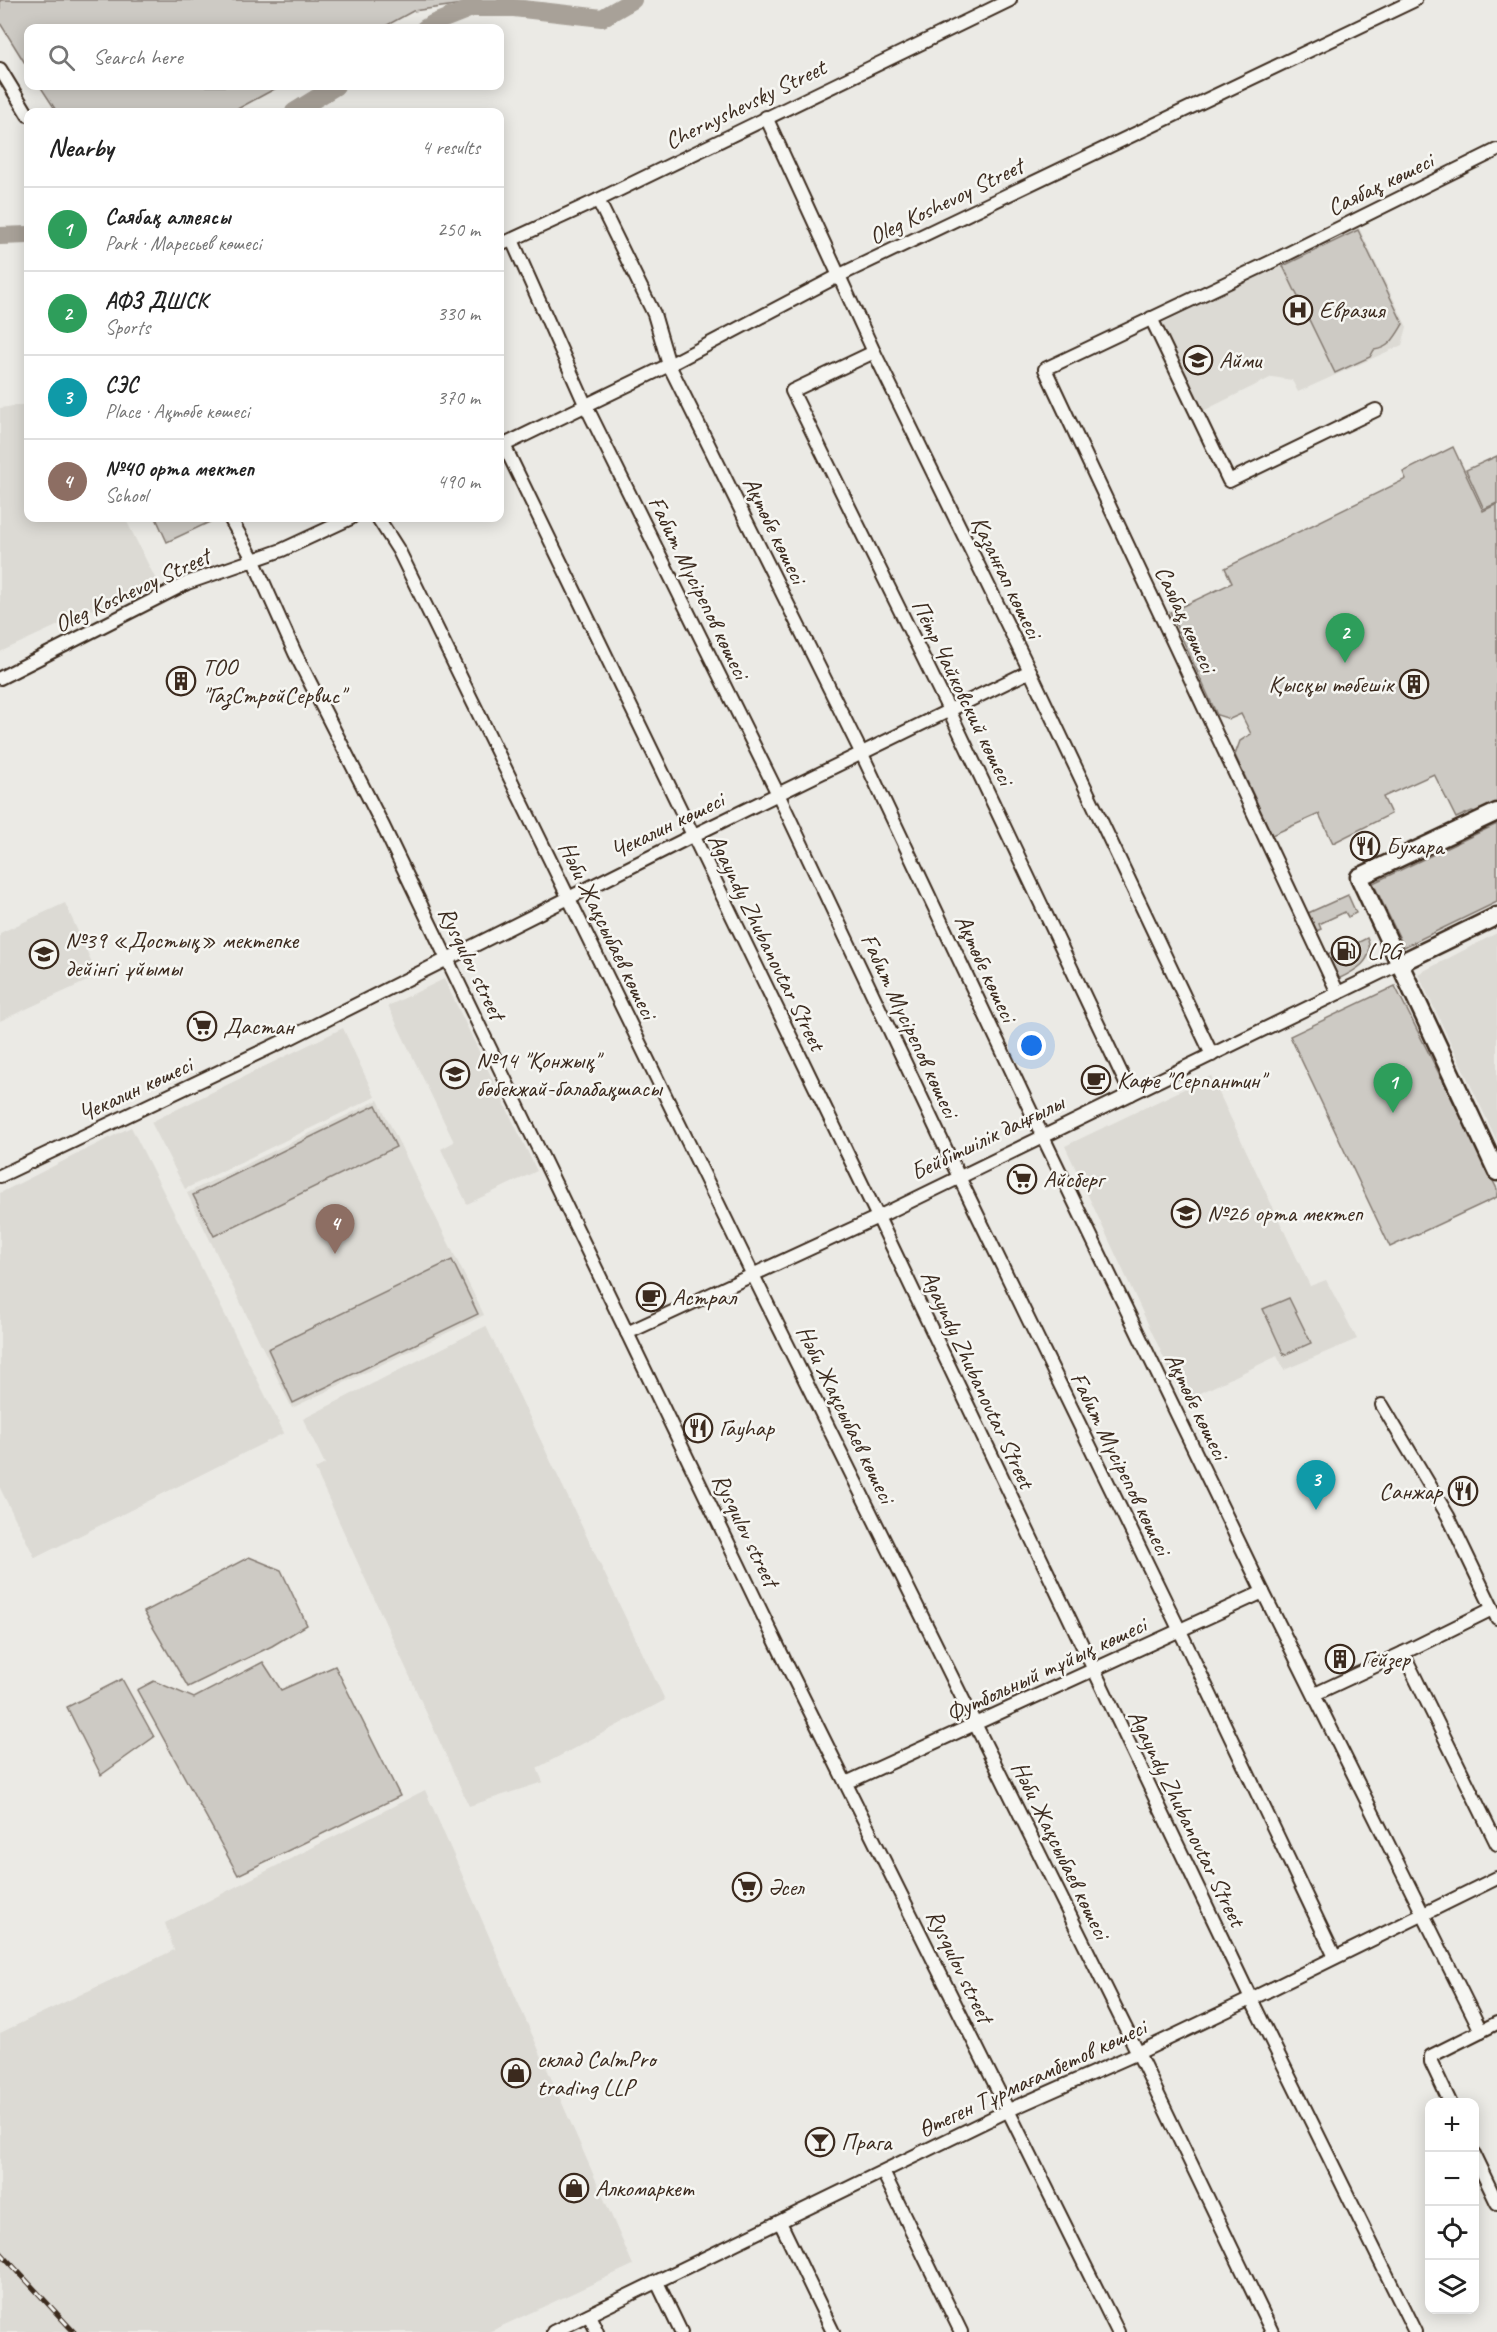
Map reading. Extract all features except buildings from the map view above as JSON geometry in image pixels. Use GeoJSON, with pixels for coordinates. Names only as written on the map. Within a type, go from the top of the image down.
{"type":"FeatureCollection","features":[{"type":"Feature","properties":{"kind":"main road"},"geometry":{"type":"LineString","coordinates":[[1497,812],[1359,878],[1497,1172]]}},
{"type":"Feature","properties":{"kind":"main road","name":"Бейбітшілік даңғылы"},"geometry":{"type":"LineString","coordinates":[[1398,964],[1497,916]]}},
{"type":"Feature","properties":{"kind":"street","name":"Chernyshevsky Street"},"geometry":{"type":"LineString","coordinates":[[504,243],[1010,0]]}},
{"type":"Feature","properties":{"kind":"street","name":"Oleg Koshevoy Street"},"geometry":{"type":"LineString","coordinates":[[504,445],[669,365],[840,275],[1415,0]]}},
{"type":"Feature","properties":{"kind":"street"},"geometry":{"type":"LineString","coordinates":[[0,69],[24,109]]}},
{"type":"Feature","properties":{"kind":"street","name":"Қазанғап көшесі"},"geometry":{"type":"LineString","coordinates":[[766,117],[874,351],[1030,671],[1212,1054]]}},
{"type":"Feature","properties":{"kind":"street","name":"Саябақ көшесі"},"geometry":{"type":"LineString","coordinates":[[1338,993],[1046,369],[1275,260],[1497,150]]}},
{"type":"Feature","properties":{"kind":"street","name":"Ақтөбе көшесі"},"geometry":{"type":"LineString","coordinates":[[598,200],[654,314],[669,365],[861,752],[1043,1137],[1263,1592],[1481,2031]]}},
{"type":"Feature","properties":{"kind":"street","name":"Ғабит Мүсірепов көшесі"},"geometry":{"type":"LineString","coordinates":[[512,240],[585,404],[778,794],[959,1177],[1180,1631],[1335,1957]]}},
{"type":"Feature","properties":{"kind":"street"},"geometry":{"type":"LineString","coordinates":[[1151,318],[1229,481],[1376,410]]}},
{"type":"Feature","properties":{"kind":"street","name":"Пётр Чайковский көшесі"},"geometry":{"type":"LineString","coordinates":[[874,351],[792,391],[949,710],[1131,1094]]}},
{"type":"Feature","properties":{"kind":"street","name":"Agayndy Zhubanovtar Street"},"geometry":{"type":"LineString","coordinates":[[504,450],[878,1217],[1251,1999],[1415,2332]]}},
{"type":"Feature","properties":{"kind":"street","name":"Rysqulov street"},"geometry":{"type":"LineString","coordinates":[[233,522],[253,559],[295,653],[383,826],[846,1783],[1118,2332]]}},
{"type":"Feature","properties":{"kind":"street","name":"Oleg Koshevoy Street"},"geometry":{"type":"LineString","coordinates":[[0,678],[179,587],[282,550],[342,522]]}},
{"type":"Feature","properties":{"kind":"street","name":"Нәби Жақсыбаев көшесі"},"geometry":{"type":"LineString","coordinates":[[381,522],[399,551],[753,1275],[1138,2053],[1272,2332]]}},
{"type":"Feature","properties":{"kind":"street","name":"Чекалин көшесі"},"geometry":{"type":"LineString","coordinates":[[0,1176],[281,1043],[569,897],[1030,671]]}},
{"type":"Feature","properties":{"kind":"street","name":"Бейбітшілік даңғылы"},"geometry":{"type":"LineString","coordinates":[[627,1334],[878,1217],[1398,964]]}},
{"type":"Feature","properties":{"kind":"street"},"geometry":{"type":"LineString","coordinates":[[1315,1694],[1495,1614],[1448,1516],[1382,1405]]}},
{"type":"Feature","properties":{"kind":"street","name":"Футбольный тұйық көшесі"},"geometry":{"type":"LineString","coordinates":[[846,1783],[1263,1592]]}},
{"type":"Feature","properties":{"kind":"street"},"geometry":{"type":"LineString","coordinates":[[1403,1653],[1497,1844]]}},
{"type":"Feature","properties":{"kind":"street","name":"Өтеген Тұрмағамбетов көшесі"},"geometry":{"type":"LineString","coordinates":[[553,2332],[1010,2110],[1251,1999],[1497,1878]]}},
{"type":"Feature","properties":{"kind":"street"},"geometry":{"type":"LineString","coordinates":[[1448,2098],[1431,2062],[1431,2056],[1497,2024]]}},
{"type":"Feature","properties":{"kind":"street"},"geometry":{"type":"LineString","coordinates":[[1479,2165],[1497,2203]]}},
{"type":"Feature","properties":{"kind":"street"},"geometry":{"type":"LineString","coordinates":[[883,2172],[961,2332]]}},
{"type":"Feature","properties":{"kind":"street"},"geometry":{"type":"LineString","coordinates":[[780,2222],[833,2332]]}},
{"type":"Feature","properties":{"kind":"street"},"geometry":{"type":"LineString","coordinates":[[657,2282],[681,2332]]}},
{"type":"Feature","properties":{"kind":"street"},"geometry":{"type":"LineString","coordinates":[[589,2315],[597,2332]]}},
{"type":"Feature","properties":{"kind":"shaded area"},"geometry":{"type":"Polygon","coordinates":[[[0,0],[491,0],[413,11],[389,24],[24,24],[24,62],[0,23],[0,0]]]}},
{"type":"Feature","properties":{"kind":"shaded area"},"geometry":{"type":"Polygon","coordinates":[[[43,90],[273,90],[239,108],[54,108],[43,90]]]}},
{"type":"Feature","properties":{"kind":"shaded area","name":"Евразия"},"geometry":{"type":"Polygon","coordinates":[[[1358,226],[1407,327],[1402,345],[1298,392],[1292,380],[1272,377],[1201,412],[1159,325],[1358,226]]]}},
{"type":"Feature","properties":{"kind":"shaded area"},"geometry":{"type":"Polygon","coordinates":[[[1358,230],[1403,324],[1395,337],[1384,347],[1374,350],[1370,357],[1335,373],[1283,266],[1358,230]]]}},
{"type":"Feature","properties":{"kind":"shaded area"},"geometry":{"type":"Polygon","coordinates":[[[24,405],[24,522],[127,522],[156,580],[0,652],[0,408],[24,405]]]}},
{"type":"Feature","properties":{"kind":"shaded area"},"geometry":{"type":"Polygon","coordinates":[[[1453,447],[1483,511],[1497,504],[1497,805],[1480,813],[1472,811],[1456,818],[1434,774],[1383,797],[1391,814],[1333,843],[1319,814],[1272,835],[1235,755],[1240,741],[1251,734],[1241,714],[1230,719],[1217,715],[1170,612],[1232,583],[1225,568],[1406,479],[1403,472],[1453,447]]]}},
{"type":"Feature","properties":{"kind":"shaded area"},"geometry":{"type":"Polygon","coordinates":[[[1497,456],[1497,503],[1484,509],[1466,470],[1497,456]]]}},
{"type":"Feature","properties":{"kind":"shaded area"},"geometry":{"type":"Polygon","coordinates":[[[158,522],[210,522],[167,542],[158,522]]]}},
{"type":"Feature","properties":{"kind":"shaded area"},"geometry":{"type":"Polygon","coordinates":[[[1497,824],[1497,902],[1404,947],[1373,883],[1497,824]]]}},
{"type":"Feature","properties":{"kind":"shaded area"},"geometry":{"type":"Polygon","coordinates":[[[1348,895],[1356,913],[1348,917],[1345,912],[1319,924],[1321,929],[1314,932],[1306,914],[1348,895]]]}},
{"type":"Feature","properties":{"kind":"shaded area","name":"№39 «Достық» мектепке дейінгі ұйымы"},"geometry":{"type":"Polygon","coordinates":[[[65,903],[98,976],[0,1021],[0,933],[65,903]]]}},
{"type":"Feature","properties":{"kind":"shaded area"},"geometry":{"type":"Polygon","coordinates":[[[1497,933],[1497,1141],[1418,974],[1497,933]]]}},
{"type":"Feature","properties":{"kind":"shaded area"},"geometry":{"type":"Polygon","coordinates":[[[1367,938],[1369,953],[1362,965],[1336,980],[1325,955],[1337,950],[1341,958],[1356,951],[1353,945],[1367,938]]]}},
{"type":"Feature","properties":{"kind":"shaded area","name":"№14 \"Қонжық\" бөбекжай-балабақшасы"},"geometry":{"type":"Polygon","coordinates":[[[444,979],[537,1171],[467,1204],[441,1149],[454,1142],[388,1006],[444,979]]]}},
{"type":"Feature","properties":{"kind":"shaded area"},"geometry":{"type":"Polygon","coordinates":[[[1395,986],[1497,1189],[1497,1197],[1390,1247],[1290,1036],[1395,986]]]}},
{"type":"Feature","properties":{"kind":"shaded area"},"geometry":{"type":"Polygon","coordinates":[[[343,1028],[375,1097],[185,1189],[151,1122],[343,1028]]]}},
{"type":"Feature","properties":{"kind":"shaded area","name":"№26 орта мектеп"},"geometry":{"type":"Polygon","coordinates":[[[1211,1076],[1310,1286],[1326,1280],[1357,1339],[1284,1370],[1277,1356],[1184,1401],[1065,1146],[1211,1076]]]}},
{"type":"Feature","properties":{"kind":"shaded area"},"geometry":{"type":"Polygon","coordinates":[[[378,1100],[484,1315],[292,1408],[187,1193],[378,1100]]]}},
{"type":"Feature","properties":{"kind":"shaded area"},"geometry":{"type":"Polygon","coordinates":[[[376,1105],[396,1147],[214,1236],[193,1195],[376,1105]]]}},
{"type":"Feature","properties":{"kind":"shaded area"},"geometry":{"type":"Polygon","coordinates":[[[131,1127],[284,1433],[35,1558],[0,1488],[0,1193],[131,1127]]]}},
{"type":"Feature","properties":{"kind":"shaded area"},"geometry":{"type":"Polygon","coordinates":[[[452,1260],[478,1314],[293,1403],[268,1349],[452,1260]]]}},
{"type":"Feature","properties":{"kind":"shaded area"},"geometry":{"type":"Polygon","coordinates":[[[1289,1298],[1311,1343],[1284,1355],[1263,1309],[1289,1298]]]}},
{"type":"Feature","properties":{"kind":"shaded area"},"geometry":{"type":"Polygon","coordinates":[[[486,1326],[665,1700],[537,1768],[543,1782],[469,1806],[315,1469],[325,1464],[303,1419],[486,1326]]]}},
{"type":"Feature","properties":{"kind":"shaded area"},"geometry":{"type":"Polygon","coordinates":[[[249,1557],[281,1570],[307,1625],[272,1646],[188,1687],[144,1612],[249,1557]]]}},
{"type":"Feature","properties":{"kind":"shaded area"},"geometry":{"type":"Polygon","coordinates":[[[263,1662],[281,1690],[335,1666],[400,1796],[238,1875],[137,1690],[154,1681],[194,1698],[263,1662]]]}},
{"type":"Feature","properties":{"kind":"shaded area"},"geometry":{"type":"Polygon","coordinates":[[[122,1679],[154,1737],[101,1775],[67,1707],[122,1679]]]}},
{"type":"Feature","properties":{"kind":"shaded area"},"geometry":{"type":"Polygon","coordinates":[[[425,1790],[633,2265],[489,2332],[0,2332],[0,2033],[174,1950],[165,1923],[425,1790]]]}},
{"type":"Feature","properties":{"kind":"waterway"},"geometry":{"type":"LineString","coordinates":[[432,24],[472,8],[514,8],[602,18],[633,0]]}},
{"type":"Feature","properties":{"kind":"waterway"},"geometry":{"type":"LineString","coordinates":[[300,108],[330,90]]}},
{"type":"Feature","properties":{"kind":"waterway"},"geometry":{"type":"LineString","coordinates":[[0,236],[24,235]]}},
{"type":"Feature","properties":{"kind":"railway"},"geometry":{"type":"LineString","coordinates":[[0,2252],[74,2332]]}},
{"type":"Feature","properties":{"kind":"place","name":"Евразия"},"geometry":{"type":"Point","coordinates":[1298,310]}},
{"type":"Feature","properties":{"kind":"place","name":"Айми"},"geometry":{"type":"Point","coordinates":[1198,360]}},
{"type":"Feature","properties":{"kind":"place","name":"АФЗ ДШСК"},"geometry":{"type":"Point","coordinates":[1345,663]}},
{"type":"Feature","properties":{"kind":"place","name":"ТОО \"ГазСтройСервис\""},"geometry":{"type":"Point","coordinates":[181,681]}},
{"type":"Feature","properties":{"kind":"place","name":"Қысқы төбешік"},"geometry":{"type":"Point","coordinates":[1414,684]}},
{"type":"Feature","properties":{"kind":"place","name":"Бухара"},"geometry":{"type":"Point","coordinates":[1365,846]}},
{"type":"Feature","properties":{"kind":"place","name":"LPG"},"geometry":{"type":"Point","coordinates":[1346,951]}},
{"type":"Feature","properties":{"kind":"place","name":"№39 «Достық» мектепке дейінгі ұйымы"},"geometry":{"type":"Point","coordinates":[44,954]}},
{"type":"Feature","properties":{"kind":"place","name":"Дастан"},"geometry":{"type":"Point","coordinates":[202,1026]}},
{"type":"Feature","properties":{"kind":"place","name":"№14 \"Қонжық\" бөбекжай-балабақшасы"},"geometry":{"type":"Point","coordinates":[455,1074]}},
{"type":"Feature","properties":{"kind":"place","name":"Кафе \"Серпантин\""},"geometry":{"type":"Point","coordinates":[1096,1080]}},
{"type":"Feature","properties":{"kind":"place","name":"Саябақ аллеясы"},"geometry":{"type":"Point","coordinates":[1393,1113]}},
{"type":"Feature","properties":{"kind":"place","name":"Айсберг"},"geometry":{"type":"Point","coordinates":[1022,1179]}},
{"type":"Feature","properties":{"kind":"place","name":"№26 орта мектеп"},"geometry":{"type":"Point","coordinates":[1186,1213]}},
{"type":"Feature","properties":{"kind":"place","name":"№40 орта мектеп"},"geometry":{"type":"Point","coordinates":[335,1254]}},
{"type":"Feature","properties":{"kind":"place","name":"Астрал"},"geometry":{"type":"Point","coordinates":[651,1297]}},
{"type":"Feature","properties":{"kind":"place","name":"Гауhар"},"geometry":{"type":"Point","coordinates":[698,1428]}},
{"type":"Feature","properties":{"kind":"place","name":"Санжар"},"geometry":{"type":"Point","coordinates":[1463,1491]}},
{"type":"Feature","properties":{"kind":"place","name":"СЭС"},"geometry":{"type":"Point","coordinates":[1316,1510]}},
{"type":"Feature","properties":{"kind":"place","name":"Гейзер"},"geometry":{"type":"Point","coordinates":[1340,1659]}},
{"type":"Feature","properties":{"kind":"place","name":"Əсел"},"geometry":{"type":"Point","coordinates":[747,1887]}},
{"type":"Feature","properties":{"kind":"place","name":"склад CalmPro trading LLP"},"geometry":{"type":"Point","coordinates":[516,2073]}},
{"type":"Feature","properties":{"kind":"place","name":"Прага"},"geometry":{"type":"Point","coordinates":[820,2142]}},
{"type":"Feature","properties":{"kind":"place","name":"Алкомаркет"},"geometry":{"type":"Point","coordinates":[574,2188]}}]}
